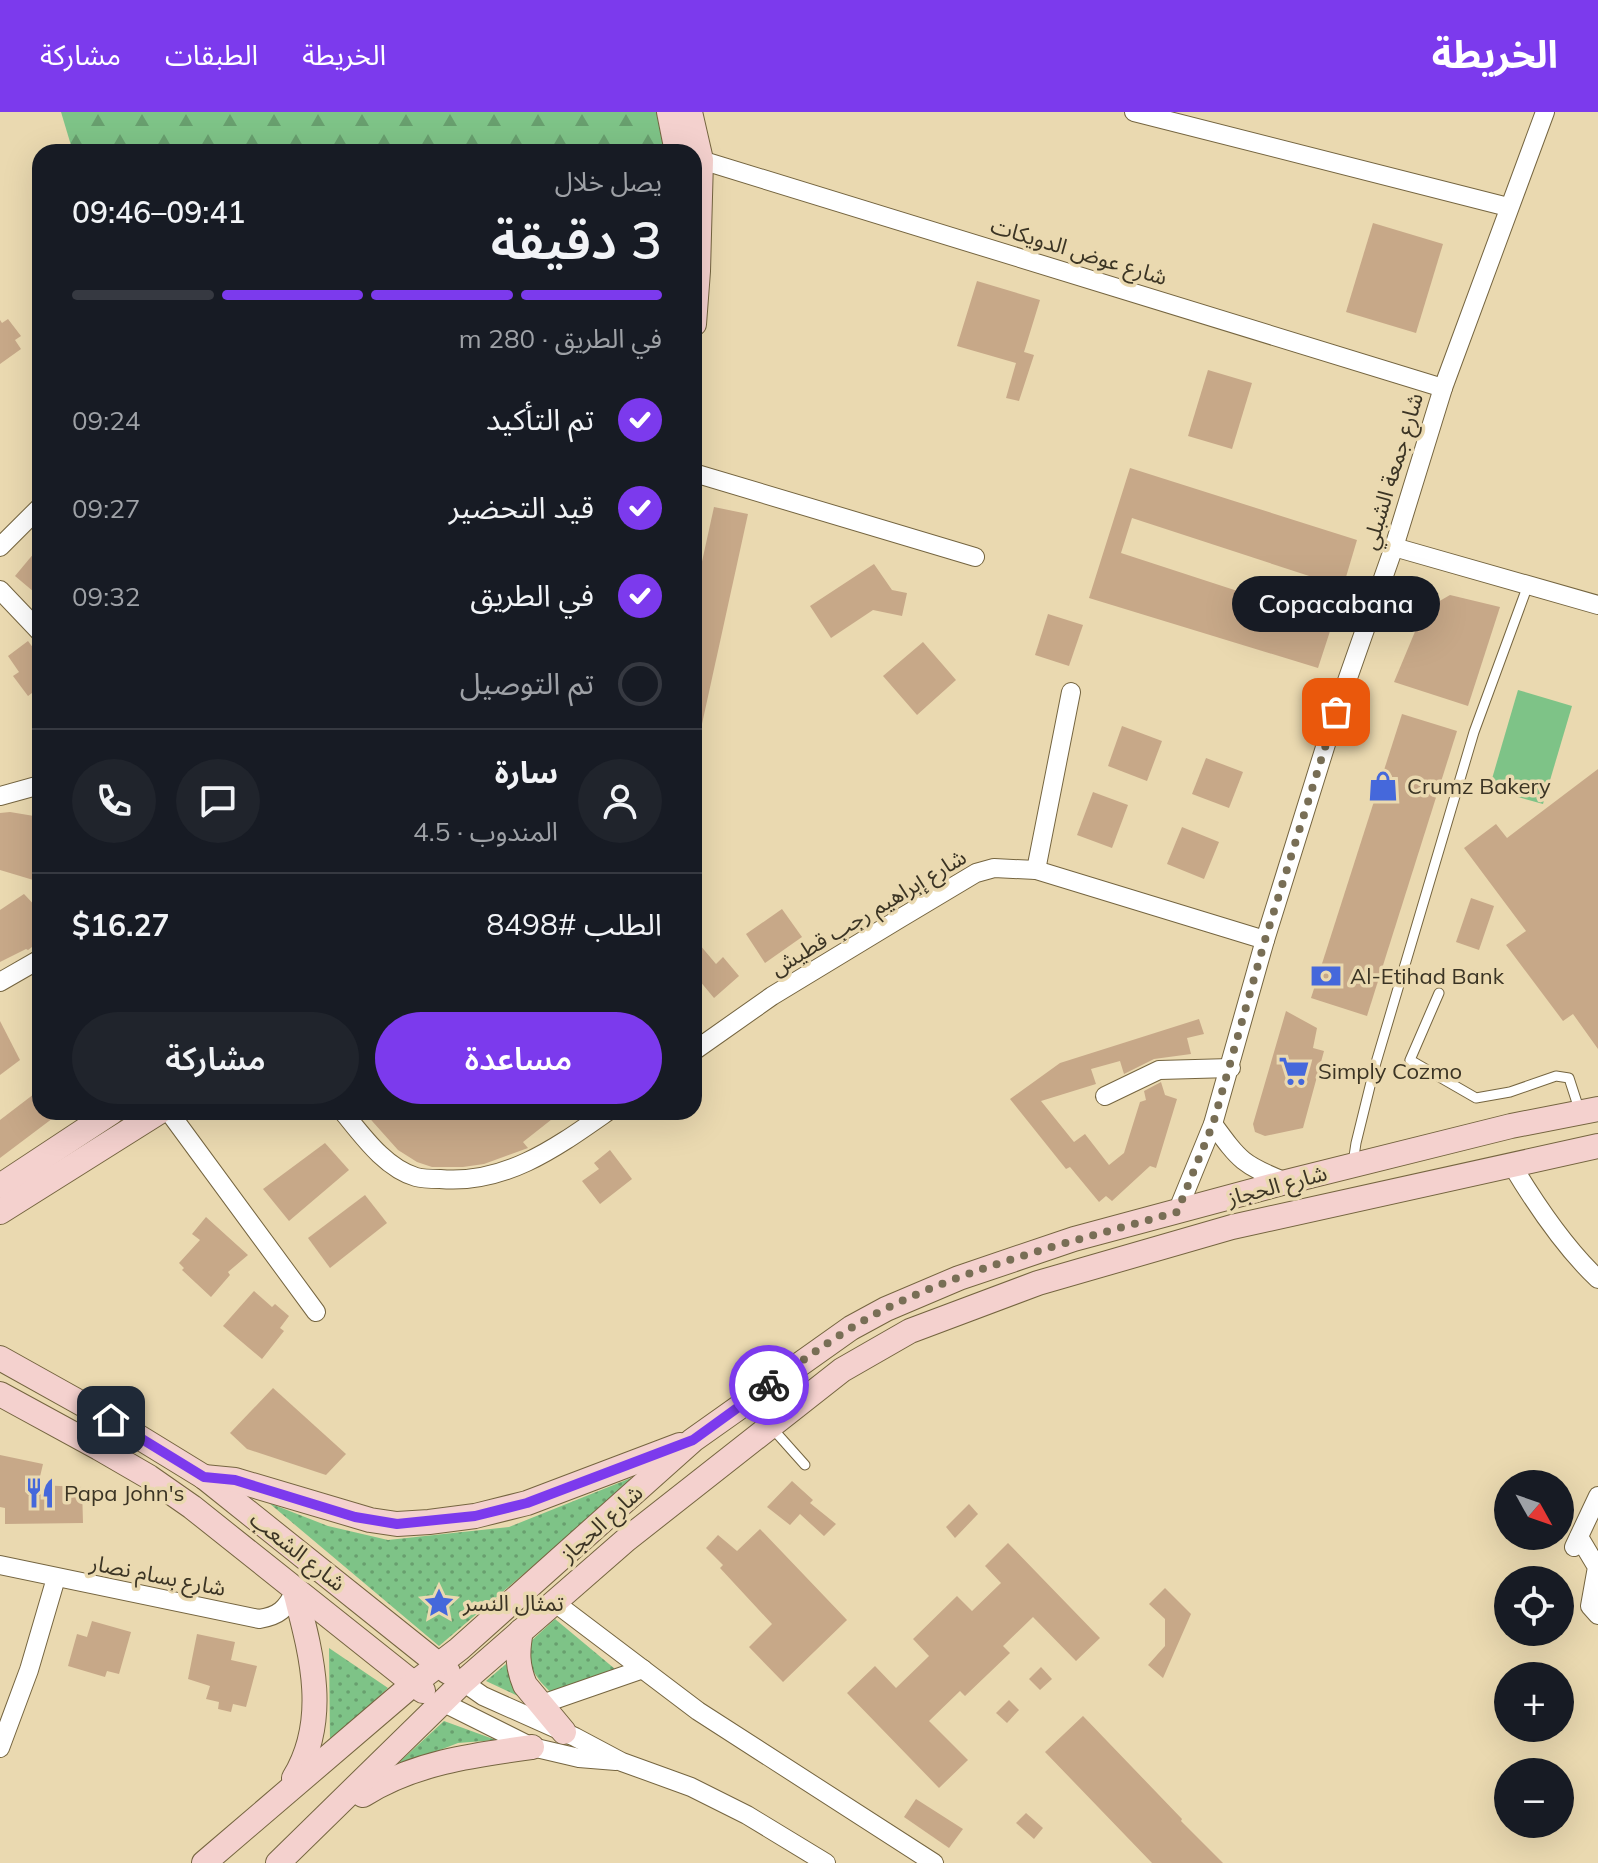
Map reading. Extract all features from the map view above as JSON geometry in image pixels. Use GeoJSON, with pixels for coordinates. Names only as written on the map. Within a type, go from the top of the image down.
{"type":"FeatureCollection","features":[{"type":"Feature","properties":{"kind":"main road"},"geometry":{"type":"LineString","coordinates":[[669,112],[675,144]]}},
{"type":"Feature","properties":{"kind":"main road"},"geometry":{"type":"LineString","coordinates":[[690,112],[697,144]]}},
{"type":"Feature","properties":{"kind":"main road","name":"شارع الحجاز"},"geometry":{"type":"LineString","coordinates":[[204,1863],[438,1665],[693,1440],[813,1353],[886,1309],[959,1278],[1036,1251],[1286,1182],[1511,1126],[1589,1110]]}},
{"type":"Feature","properties":{"kind":"main road"},"geometry":{"type":"LineString","coordinates":[[0,1186],[100,1120]]}},
{"type":"Feature","properties":{"kind":"main road"},"geometry":{"type":"LineString","coordinates":[[0,1212],[146,1120]]}},
{"type":"Feature","properties":{"kind":"main road","name":"شارع الحجاز"},"geometry":{"type":"LineString","coordinates":[[278,1863],[463,1682],[663,1510],[842,1370],[910,1331],[1038,1283],[1232,1227],[1598,1146]]}},
{"type":"Feature","properties":{"kind":"main road","name":"شارع الشعب"},"geometry":{"type":"LineString","coordinates":[[1,1358],[204,1477],[463,1682]]}},
{"type":"Feature","properties":{"kind":"main road","name":"شارع الشعب"},"geometry":{"type":"LineString","coordinates":[[0,1394],[149,1477],[225,1531],[412,1685],[442,1702]]}},
{"type":"Feature","properties":{"kind":"main road"},"geometry":{"type":"LineString","coordinates":[[204,1477],[235,1480],[370,1520],[397,1524],[429,1522],[475,1516],[527,1503],[693,1440]]}},
{"type":"Feature","properties":{"kind":"main road"},"geometry":{"type":"LineString","coordinates":[[287,1790],[302,1765],[312,1738],[316,1709],[310,1652],[295,1591]]}},
{"type":"Feature","properties":{"kind":"main road"},"geometry":{"type":"LineString","coordinates":[[521,1631],[517,1660],[521,1677],[564,1732]]}},
{"type":"Feature","properties":{"kind":"main road"},"geometry":{"type":"LineString","coordinates":[[324,1820],[390,1779],[474,1754],[532,1747]]}},
{"type":"Feature","properties":{"kind":"street","name":"شارع جمعة الشبلي"},"geometry":{"type":"LineString","coordinates":[[1177,1212],[1213,1124],[1265,940],[1336,712],[1394,547],[1443,388],[1545,112]]}},
{"type":"Feature","properties":{"kind":"street"},"geometry":{"type":"LineString","coordinates":[[1139,113],[1508,207]]}},
{"type":"Feature","properties":{"kind":"street","name":"شارع عوض الدويكات"},"geometry":{"type":"LineString","coordinates":[[702,160],[1443,388]]}},
{"type":"Feature","properties":{"kind":"street"},"geometry":{"type":"LineString","coordinates":[[702,475],[975,557]]}},
{"type":"Feature","properties":{"kind":"street"},"geometry":{"type":"LineString","coordinates":[[0,547],[32,515]]}},
{"type":"Feature","properties":{"kind":"street"},"geometry":{"type":"LineString","coordinates":[[1394,547],[1598,605]]}},
{"type":"Feature","properties":{"kind":"street"},"geometry":{"type":"LineString","coordinates":[[0,590],[32,624]]}},
{"type":"Feature","properties":{"kind":"street"},"geometry":{"type":"LineString","coordinates":[[1036,870],[1071,692]]}},
{"type":"Feature","properties":{"kind":"street"},"geometry":{"type":"LineString","coordinates":[[0,796],[32,787]]}},
{"type":"Feature","properties":{"kind":"street","name":"شارع إبراهيم رجب قطيش"},"geometry":{"type":"LineString","coordinates":[[702,1045],[772,996],[976,873],[994,868],[1036,870],[1265,940]]}},
{"type":"Feature","properties":{"kind":"street"},"geometry":{"type":"LineString","coordinates":[[0,982],[32,964]]}},
{"type":"Feature","properties":{"kind":"street"},"geometry":{"type":"LineString","coordinates":[[1105,1096],[1159,1070],[1231,1068]]}},
{"type":"Feature","properties":{"kind":"street"},"geometry":{"type":"LineString","coordinates":[[175,1120],[316,1312]]}},
{"type":"Feature","properties":{"kind":"street"},"geometry":{"type":"LineString","coordinates":[[350,1120],[389,1162],[415,1177],[463,1181],[508,1171],[532,1160],[594,1120]]}},
{"type":"Feature","properties":{"kind":"street"},"geometry":{"type":"LineString","coordinates":[[1213,1124],[1236,1156],[1251,1168],[1286,1182]]}},
{"type":"Feature","properties":{"kind":"street"},"geometry":{"type":"LineString","coordinates":[[1512,1165],[1569,1247],[1598,1279]]}},
{"type":"Feature","properties":{"kind":"street"},"geometry":{"type":"LineString","coordinates":[[1598,1496],[1576,1542],[1597,1567],[1590,1606],[1598,1615]]}},
{"type":"Feature","properties":{"kind":"street","name":"شارع بسام نصار"},"geometry":{"type":"LineString","coordinates":[[0,1565],[259,1619],[280,1613],[295,1591]]}},
{"type":"Feature","properties":{"kind":"street"},"geometry":{"type":"LineString","coordinates":[[0,1748],[29,1670],[56,1578]]}},
{"type":"Feature","properties":{"kind":"street"},"geometry":{"type":"LineString","coordinates":[[554,1602],[698,1711],[934,1863]]}},
{"type":"Feature","properties":{"kind":"street"},"geometry":{"type":"LineString","coordinates":[[542,1704],[643,1669]]}},
{"type":"Feature","properties":{"kind":"street"},"geometry":{"type":"LineString","coordinates":[[463,1682],[510,1709],[622,1762],[691,1787],[747,1815],[826,1863]]}},
{"type":"Feature","properties":{"kind":"street"},"geometry":{"type":"LineString","coordinates":[[442,1702],[532,1747],[579,1758],[622,1762]]}},
{"type":"Feature","properties":{"kind":"lane"},"geometry":{"type":"LineString","coordinates":[[1353,1166],[1375,1066],[1474,732],[1528,585]]}},
{"type":"Feature","properties":{"kind":"lane"},"geometry":{"type":"LineString","coordinates":[[1439,993],[1410,1060],[1476,1098],[1510,1092],[1556,1076],[1569,1078],[1589,1110]]}},
{"type":"Feature","properties":{"kind":"lane"},"geometry":{"type":"LineString","coordinates":[[770,1426],[805,1465]]}},
{"type":"Feature","properties":{"kind":"green space"},"geometry":{"type":"Polygon","coordinates":[[[61,112],[658,112],[668,144],[71,144],[61,112]]]}},
{"type":"Feature","properties":{"kind":"green space"},"geometry":{"type":"Polygon","coordinates":[[[1518,690],[1572,706],[1543,804],[1489,789],[1518,690]]]}},
{"type":"Feature","properties":{"kind":"green space"},"geometry":{"type":"Polygon","coordinates":[[[641,1474],[439,1646],[269,1503],[328,1526],[388,1540],[509,1527],[641,1474]]]}},
{"type":"Feature","properties":{"kind":"green space"},"geometry":{"type":"Polygon","coordinates":[[[555,1619],[621,1674],[555,1696],[534,1673],[529,1643],[555,1619]]]}},
{"type":"Feature","properties":{"kind":"green space"},"geometry":{"type":"Polygon","coordinates":[[[329,1648],[388,1688],[330,1743],[329,1648]]]}},
{"type":"Feature","properties":{"kind":"green space"},"geometry":{"type":"Polygon","coordinates":[[[506,1664],[518,1696],[486,1681],[506,1664]]]}},
{"type":"Feature","properties":{"kind":"green space"},"geometry":{"type":"Polygon","coordinates":[[[444,1721],[496,1740],[458,1743],[393,1768],[444,1721]]]}},
{"type":"Feature","properties":{"kind":"building"},"geometry":{"type":"Polygon","coordinates":[[[1373,223],[1443,244],[1416,333],[1346,312],[1373,223]]]}},
{"type":"Feature","properties":{"kind":"building"},"geometry":{"type":"Polygon","coordinates":[[[977,281],[1040,300],[1024,352],[1034,355],[1019,401],[1006,398],[1016,363],[957,346],[977,281]]]}},
{"type":"Feature","properties":{"kind":"building"},"geometry":{"type":"Polygon","coordinates":[[[8,319],[21,336],[15,340],[21,349],[0,364],[0,320],[2,323],[8,319]]]}},
{"type":"Feature","properties":{"kind":"building"},"geometry":{"type":"Polygon","coordinates":[[[1208,370],[1252,383],[1232,449],[1188,436],[1208,370]]]}},
{"type":"Feature","properties":{"kind":"building"},"geometry":{"type":"Polygon","coordinates":[[[1130,468],[1357,540],[1343,587],[1132,518],[1121,553],[1333,622],[1318,668],[1089,598],[1130,468]]]}},
{"type":"Feature","properties":{"kind":"building"},"geometry":{"type":"Polygon","coordinates":[[[714,507],[748,514],[702,724],[702,562],[714,507]]]}},
{"type":"Feature","properties":{"kind":"building"},"geometry":{"type":"Polygon","coordinates":[[[32,556],[32,590],[15,576],[32,556]]]}},
{"type":"Feature","properties":{"kind":"building"},"geometry":{"type":"Polygon","coordinates":[[[874,564],[892,590],[907,593],[902,616],[873,610],[831,638],[810,606],[874,564]]]}},
{"type":"Feature","properties":{"kind":"building"},"geometry":{"type":"Polygon","coordinates":[[[1450,595],[1500,607],[1468,706],[1394,682],[1424,610],[1450,595]]]}},
{"type":"Feature","properties":{"kind":"building"},"geometry":{"type":"Polygon","coordinates":[[[1048,614],[1083,625],[1069,666],[1035,655],[1048,614]]]}},
{"type":"Feature","properties":{"kind":"building"},"geometry":{"type":"Polygon","coordinates":[[[28,641],[32,646],[32,693],[28,696],[13,676],[19,672],[8,656],[28,641]]]}},
{"type":"Feature","properties":{"kind":"building"},"geometry":{"type":"Polygon","coordinates":[[[923,642],[956,680],[917,715],[883,676],[923,642]]]}},
{"type":"Feature","properties":{"kind":"building"},"geometry":{"type":"Polygon","coordinates":[[[1402,714],[1457,731],[1367,1016],[1311,998],[1402,714]]]}},
{"type":"Feature","properties":{"kind":"building"},"geometry":{"type":"Polygon","coordinates":[[[1122,726],[1162,741],[1147,781],[1108,766],[1122,726]]]}},
{"type":"Feature","properties":{"kind":"building"},"geometry":{"type":"Polygon","coordinates":[[[1206,758],[1243,772],[1229,808],[1192,794],[1206,758]]]}},
{"type":"Feature","properties":{"kind":"building"},"geometry":{"type":"Polygon","coordinates":[[[1598,769],[1598,1049],[1573,1014],[1563,1021],[1506,945],[1526,931],[1464,848],[1496,824],[1507,838],[1598,769]]]}},
{"type":"Feature","properties":{"kind":"building"},"geometry":{"type":"Polygon","coordinates":[[[1093,792],[1128,805],[1112,848],[1077,835],[1093,792]]]}},
{"type":"Feature","properties":{"kind":"building"},"geometry":{"type":"Polygon","coordinates":[[[0,813],[32,816],[32,880],[0,870],[0,813]]]}},
{"type":"Feature","properties":{"kind":"building"},"geometry":{"type":"Polygon","coordinates":[[[1182,827],[1219,842],[1204,879],[1167,864],[1182,827]]]}},
{"type":"Feature","properties":{"kind":"building"},"geometry":{"type":"Polygon","coordinates":[[[24,894],[32,902],[32,947],[0,962],[0,910],[24,894]]]}},
{"type":"Feature","properties":{"kind":"building"},"geometry":{"type":"Polygon","coordinates":[[[1471,898],[1494,906],[1479,950],[1456,942],[1471,898]]]}},
{"type":"Feature","properties":{"kind":"building"},"geometry":{"type":"Polygon","coordinates":[[[782,909],[802,937],[765,963],[746,934],[782,909]]]}},
{"type":"Feature","properties":{"kind":"building"},"geometry":{"type":"Polygon","coordinates":[[[702,947],[716,964],[723,957],[739,976],[714,998],[702,984],[702,947]]]}},
{"type":"Feature","properties":{"kind":"building","name":"Simply Cozmo"},"geometry":{"type":"Polygon","coordinates":[[[1286,1011],[1317,1028],[1313,1048],[1324,1051],[1303,1128],[1265,1136],[1255,1132],[1253,1124],[1286,1011]]]}},
{"type":"Feature","properties":{"kind":"building"},"geometry":{"type":"Polygon","coordinates":[[[1199,1019],[1204,1034],[1187,1038],[1191,1054],[1154,1059],[1124,1074],[1120,1061],[1091,1069],[1096,1084],[1041,1101],[1074,1142],[1085,1134],[1109,1165],[1124,1153],[1140,1102],[1146,1100],[1144,1091],[1161,1082],[1165,1095],[1177,1099],[1156,1168],[1150,1166],[1112,1201],[1106,1196],[1099,1202],[1070,1167],[1066,1169],[1010,1099],[1060,1063],[1199,1019]]]}},
{"type":"Feature","properties":{"kind":"building"},"geometry":{"type":"Polygon","coordinates":[[[0,1021],[20,1060],[0,1075],[0,1021]]]}},
{"type":"Feature","properties":{"kind":"building"},"geometry":{"type":"Polygon","coordinates":[[[32,1096],[32,1120],[50,1120],[0,1158],[0,1120],[32,1096]]]}},
{"type":"Feature","properties":{"kind":"building"},"geometry":{"type":"Polygon","coordinates":[[[371,1120],[551,1120],[523,1142],[528,1148],[484,1164],[432,1167],[398,1150],[371,1120]]]}},
{"type":"Feature","properties":{"kind":"building"},"geometry":{"type":"Polygon","coordinates":[[[325,1143],[349,1170],[289,1221],[263,1189],[325,1143]]]}},
{"type":"Feature","properties":{"kind":"building"},"geometry":{"type":"Polygon","coordinates":[[[610,1150],[632,1179],[600,1204],[582,1181],[599,1169],[594,1163],[610,1150]]]}},
{"type":"Feature","properties":{"kind":"building"},"geometry":{"type":"Polygon","coordinates":[[[365,1195],[387,1223],[330,1268],[308,1238],[365,1195]]]}},
{"type":"Feature","properties":{"kind":"building"},"geometry":{"type":"Polygon","coordinates":[[[206,1217],[248,1255],[228,1272],[230,1275],[211,1297],[182,1270],[184,1268],[179,1263],[200,1240],[192,1234],[206,1217]]]}},
{"type":"Feature","properties":{"kind":"building"},"geometry":{"type":"Polygon","coordinates":[[[254,1291],[272,1307],[275,1304],[289,1316],[280,1328],[284,1331],[262,1359],[223,1326],[254,1291]]]}},
{"type":"Feature","properties":{"kind":"building"},"geometry":{"type":"Polygon","coordinates":[[[273,1388],[346,1454],[326,1475],[247,1449],[230,1433],[273,1388]]]}},
{"type":"Feature","properties":{"kind":"building"},"geometry":{"type":"Polygon","coordinates":[[[0,1455],[43,1464],[38,1485],[82,1487],[83,1523],[5,1524],[5,1508],[0,1507],[0,1455]]]}},
{"type":"Feature","properties":{"kind":"building"},"geometry":{"type":"Polygon","coordinates":[[[792,1481],[813,1500],[810,1503],[836,1524],[824,1536],[800,1514],[790,1525],[767,1507],[792,1481]]]}},
{"type":"Feature","properties":{"kind":"building"},"geometry":{"type":"Polygon","coordinates":[[[969,1504],[978,1514],[955,1538],[946,1527],[969,1504]]]}},
{"type":"Feature","properties":{"kind":"building"},"geometry":{"type":"Polygon","coordinates":[[[760,1529],[847,1620],[783,1682],[749,1647],[772,1624],[720,1568],[723,1565],[706,1548],[718,1535],[737,1551],[760,1529]]]}},
{"type":"Feature","properties":{"kind":"building"},"geometry":{"type":"Polygon","coordinates":[[[1008,1543],[1100,1638],[1076,1661],[1033,1617],[1003,1646],[1010,1653],[965,1696],[960,1691],[929,1721],[968,1760],[939,1788],[847,1693],[875,1666],[896,1688],[929,1656],[913,1639],[957,1596],[972,1611],[1001,1583],[985,1566],[1008,1543]]]}},
{"type":"Feature","properties":{"kind":"building"},"geometry":{"type":"Polygon","coordinates":[[[1165,1588],[1191,1614],[1163,1678],[1148,1665],[1165,1646],[1165,1619],[1149,1604],[1165,1588]]]}},
{"type":"Feature","properties":{"kind":"building"},"geometry":{"type":"Polygon","coordinates":[[[92,1621],[131,1632],[119,1674],[107,1671],[105,1677],[68,1666],[77,1634],[87,1637],[92,1621]]]}},
{"type":"Feature","properties":{"kind":"building"},"geometry":{"type":"Polygon","coordinates":[[[197,1634],[235,1642],[231,1660],[257,1666],[246,1707],[233,1704],[231,1712],[218,1709],[219,1702],[206,1699],[210,1686],[188,1679],[197,1634]]]}},
{"type":"Feature","properties":{"kind":"building"},"geometry":{"type":"Polygon","coordinates":[[[1041,1667],[1052,1679],[1040,1690],[1029,1679],[1041,1667]]]}},
{"type":"Feature","properties":{"kind":"building"},"geometry":{"type":"Polygon","coordinates":[[[1009,1700],[1019,1710],[1007,1723],[996,1713],[1009,1700]]]}},
{"type":"Feature","properties":{"kind":"building"},"geometry":{"type":"Polygon","coordinates":[[[1083,1716],[1223,1863],[1152,1863],[1045,1752],[1083,1716]]]}},
{"type":"Feature","properties":{"kind":"building"},"geometry":{"type":"Polygon","coordinates":[[[916,1799],[963,1829],[949,1848],[904,1817],[916,1799]]]}},
{"type":"Feature","properties":{"kind":"building"},"geometry":{"type":"Polygon","coordinates":[[[1026,1813],[1043,1828],[1034,1839],[1016,1823],[1026,1813]]]}},
{"type":"Feature","properties":{"kind":"way so far"},"geometry":{"type":"LineString","coordinates":[[769,1385],[851,1328],[920,1294],[1036,1251],[1177,1212],[1213,1124],[1231,1068],[1265,940],[1336,712]]}},
{"type":"Feature","properties":{"kind":"place","name":"Copacabana"},"geometry":{"type":"Point","coordinates":[1336,712]}},
{"type":"Feature","properties":{"kind":"place","name":"Crumz Bakery"},"geometry":{"type":"Point","coordinates":[1383,786]}},
{"type":"Feature","properties":{"kind":"place","name":"Al-Etihad Bank"},"geometry":{"type":"Point","coordinates":[1326,976]}},
{"type":"Feature","properties":{"kind":"place","name":"Simply Cozmo"},"geometry":{"type":"Point","coordinates":[1294,1071]}},
{"type":"Feature","properties":{"kind":"place","name":"Papa John's"},"geometry":{"type":"Point","coordinates":[40,1493]}},
{"type":"Feature","properties":{"kind":"place","name":"تمثال النسر"},"geometry":{"type":"Point","coordinates":[439,1603]}},
{"type":"Feature","properties":{"kind":"route"},"geometry":{"type":"LineString","coordinates":[[111,1420],[204,1477],[235,1480],[355,1517],[397,1524],[475,1516],[527,1503],[693,1440],[769,1385]]}}]}
